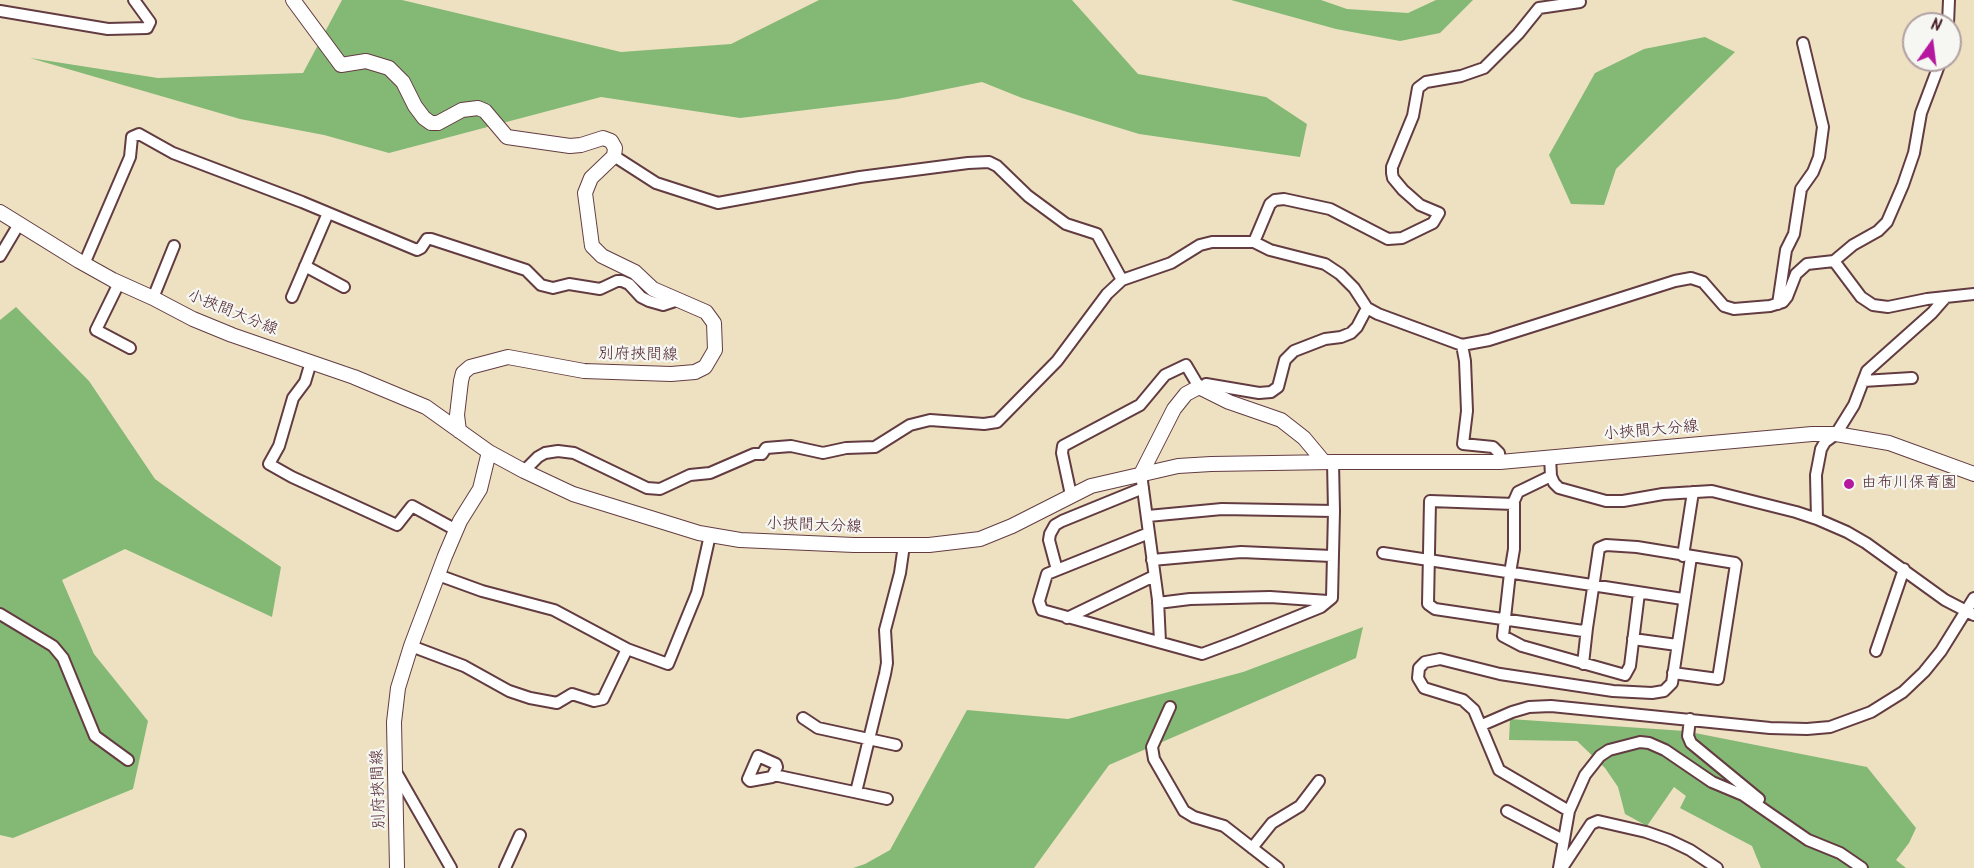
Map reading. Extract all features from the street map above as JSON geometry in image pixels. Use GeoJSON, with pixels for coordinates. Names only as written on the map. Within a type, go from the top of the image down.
{"type":"FeatureCollection","features":[{"type":"Feature","properties":{"kind":"main road"},"geometry":{"type":"LineString","coordinates":[[293,0],[341,64],[366,61],[389,68],[403,82],[415,106],[430,123],[438,123],[462,110],[477,108],[485,111],[507,137],[570,146],[581,146],[607,138],[614,144],[614,156]]}},
{"type":"Feature","properties":{"kind":"main road","name":"別府挾間線"},"geometry":{"type":"LineString","coordinates":[[459,431],[457,415],[463,373],[471,367],[499,358],[511,357],[590,371],[681,374],[701,370],[709,363],[715,350],[714,323],[706,312],[653,289],[628,267],[597,253],[591,243],[590,220],[585,199],[586,186],[596,172],[614,156]]}},
{"type":"Feature","properties":{"kind":"main road","name":"小挾間大分線"},"geometry":{"type":"LineString","coordinates":[[0,212],[84,264],[193,319],[400,395],[426,406],[459,431]]}},
{"type":"Feature","properties":{"kind":"main road"},"geometry":{"type":"LineString","coordinates":[[1142,481],[1174,409],[1186,394],[1202,387],[1229,402],[1281,420],[1329,462]]}},
{"type":"Feature","properties":{"kind":"main road"},"geometry":{"type":"LineString","coordinates":[[459,431],[489,452]]}},
{"type":"Feature","properties":{"kind":"main road","name":"小挾間大分線"},"geometry":{"type":"LineString","coordinates":[[489,452],[573,494],[630,513],[710,535],[740,540],[797,544],[947,544],[980,539],[1012,526],[1091,486],[1142,481],[1189,466],[1329,462],[1500,462],[1812,434],[1836,434],[1889,442],[1974,474]]}},
{"type":"Feature","properties":{"kind":"main road","name":"別府挾間線"},"geometry":{"type":"LineString","coordinates":[[398,868],[394,722],[396,698],[411,646],[438,574],[456,530],[478,494],[489,452]]}},
{"type":"Feature","properties":{"kind":"street"},"geometry":{"type":"LineString","coordinates":[[0,10],[108,29],[147,28],[150,22],[134,0]]}},
{"type":"Feature","properties":{"kind":"street"},"geometry":{"type":"LineString","coordinates":[[1254,242],[1270,204],[1275,200],[1284,199],[1329,209],[1388,239],[1402,238],[1433,223],[1439,213],[1420,205],[1403,190],[1392,174],[1392,167],[1413,116],[1418,88],[1426,82],[1461,76],[1484,68],[1518,34],[1539,8],[1580,2]]}},
{"type":"Feature","properties":{"kind":"street"},"geometry":{"type":"LineString","coordinates":[[1778,304],[1786,250],[1794,234],[1801,189],[1813,172],[1819,157],[1823,127],[1803,43]]}},
{"type":"Feature","properties":{"kind":"street"},"geometry":{"type":"LineString","coordinates":[[524,471],[545,453],[558,451],[574,453],[647,488],[660,489],[690,475],[710,473],[754,454],[762,454],[766,448],[791,446],[823,453],[846,448],[875,447],[910,425],[930,420],[984,424],[997,422],[1057,361],[1107,294],[1122,280],[1171,263],[1200,245],[1212,242],[1254,242],[1270,250],[1325,264],[1340,274],[1354,288],[1367,308],[1462,345],[1489,340],[1675,281],[1691,278],[1703,282],[1724,306],[1734,309],[1778,304],[1787,297],[1796,274],[1807,264],[1834,261],[1853,245],[1878,231],[1887,222],[1914,153],[1921,113],[1936,72]]}},
{"type":"Feature","properties":{"kind":"street"},"geometry":{"type":"LineString","coordinates":[[84,264],[130,158],[132,137],[139,135],[173,153],[417,250],[427,239],[431,239],[526,270],[541,285],[553,288],[569,284],[600,289],[622,281],[649,301],[663,304],[678,300]]}},
{"type":"Feature","properties":{"kind":"street"},"geometry":{"type":"LineString","coordinates":[[614,156],[656,183],[718,203],[860,177],[989,162],[997,166],[1028,196],[1066,224],[1097,234],[1122,280]]}},
{"type":"Feature","properties":{"kind":"street"},"geometry":{"type":"LineString","coordinates":[[292,297],[328,213]]}},
{"type":"Feature","properties":{"kind":"street"},"geometry":{"type":"LineString","coordinates":[[0,256],[19,224]]}},
{"type":"Feature","properties":{"kind":"street"},"geometry":{"type":"LineString","coordinates":[[153,298],[174,246]]}},
{"type":"Feature","properties":{"kind":"street"},"geometry":{"type":"LineString","coordinates":[[1834,261],[1862,297],[1873,304],[1888,307],[1927,298],[1974,294]]}},
{"type":"Feature","properties":{"kind":"street"},"geometry":{"type":"LineString","coordinates":[[305,266],[344,287]]}},
{"type":"Feature","properties":{"kind":"street"},"geometry":{"type":"LineString","coordinates":[[119,283],[96,330],[130,348]]}},
{"type":"Feature","properties":{"kind":"street"},"geometry":{"type":"LineString","coordinates":[[1817,519],[1816,475],[1819,458],[1825,442],[1836,434],[1854,405],[1866,371],[1932,313],[1946,297]]}},
{"type":"Feature","properties":{"kind":"street"},"geometry":{"type":"LineString","coordinates":[[1071,495],[1063,465],[1063,446],[1140,405],[1165,375],[1186,365],[1202,387],[1206,384],[1220,385],[1259,393],[1271,392],[1278,387],[1285,360],[1294,351],[1316,342],[1351,333],[1357,327],[1367,308]]}},
{"type":"Feature","properties":{"kind":"street"},"geometry":{"type":"LineString","coordinates":[[1462,345],[1467,411],[1463,444],[1493,447],[1499,453],[1500,462]]}},
{"type":"Feature","properties":{"kind":"street"},"geometry":{"type":"LineString","coordinates":[[311,362],[305,382],[292,398],[279,446],[269,464],[292,477],[398,525],[412,506],[456,530]]}},
{"type":"Feature","properties":{"kind":"street"},"geometry":{"type":"LineString","coordinates":[[1863,381],[1911,378]]}},
{"type":"Feature","properties":{"kind":"street"},"geometry":{"type":"LineString","coordinates":[[1550,457],[1551,476],[1559,488],[1606,501],[1712,491],[1817,519],[1847,532],[1946,600],[1971,613]]}},
{"type":"Feature","properties":{"kind":"street"},"geometry":{"type":"LineString","coordinates":[[1149,532],[1047,573],[1039,601],[1042,610],[1202,654],[1321,607],[1332,598],[1334,511],[1329,462]]}},
{"type":"Feature","properties":{"kind":"street"},"geometry":{"type":"LineString","coordinates":[[1551,476],[1518,492],[1514,504],[1514,549],[1503,636],[1522,646],[1625,675],[1629,671],[1639,593]]}},
{"type":"Feature","properties":{"kind":"street"},"geometry":{"type":"LineString","coordinates":[[1057,570],[1049,540],[1055,525],[1142,481],[1158,603],[1160,642]]}},
{"type":"Feature","properties":{"kind":"street"},"geometry":{"type":"LineString","coordinates":[[1569,811],[1499,771],[1477,714],[1466,701],[1424,688],[1418,678],[1421,665],[1440,659],[1500,674],[1542,681],[1635,693],[1664,691],[1672,683],[1694,492]]}},
{"type":"Feature","properties":{"kind":"street"},"geometry":{"type":"LineString","coordinates":[[1514,504],[1430,501],[1428,604],[1435,609],[1583,631],[1587,628]]}},
{"type":"Feature","properties":{"kind":"street"},"geometry":{"type":"LineString","coordinates":[[1148,516],[1222,509],[1334,511]]}},
{"type":"Feature","properties":{"kind":"street"},"geometry":{"type":"LineString","coordinates":[[438,574],[482,591],[554,610],[627,649],[668,664],[697,593],[710,535]]}},
{"type":"Feature","properties":{"kind":"street"},"geometry":{"type":"LineString","coordinates":[[856,792],[887,663],[885,630],[900,573],[904,545]]}},
{"type":"Feature","properties":{"kind":"street"},"geometry":{"type":"LineString","coordinates":[[1583,664],[1599,548],[1606,545],[1637,547],[1736,564],[1720,676],[1714,680],[1673,673]]}},
{"type":"Feature","properties":{"kind":"street"},"geometry":{"type":"LineString","coordinates":[[1152,560],[1241,552],[1332,556]]}},
{"type":"Feature","properties":{"kind":"street"},"geometry":{"type":"LineString","coordinates":[[1383,553],[1683,599]]}},
{"type":"Feature","properties":{"kind":"street"},"geometry":{"type":"LineString","coordinates":[[1876,651],[1904,569]]}},
{"type":"Feature","properties":{"kind":"street"},"geometry":{"type":"LineString","coordinates":[[1067,618],[1154,576]]}},
{"type":"Feature","properties":{"kind":"street"},"geometry":{"type":"LineString","coordinates":[[1158,603],[1190,599],[1270,597],[1328,601]]}},
{"type":"Feature","properties":{"kind":"street"},"geometry":{"type":"LineString","coordinates":[[1482,725],[1512,712],[1551,706],[1807,729],[1830,727],[1854,720],[1886,704],[1910,686],[1971,613],[1974,598]]}},
{"type":"Feature","properties":{"kind":"street"},"geometry":{"type":"LineString","coordinates":[[0,614],[53,646],[63,658],[95,736],[128,760]]}},
{"type":"Feature","properties":{"kind":"street"},"geometry":{"type":"LineString","coordinates":[[1633,639],[1677,645]]}},
{"type":"Feature","properties":{"kind":"street"},"geometry":{"type":"LineString","coordinates":[[411,646],[464,666],[509,691],[557,703],[572,694],[594,700],[603,699],[627,649]]}},
{"type":"Feature","properties":{"kind":"street"},"geometry":{"type":"LineString","coordinates":[[1170,707],[1152,747],[1154,759],[1184,811],[1194,817],[1224,826],[1278,868]]}},
{"type":"Feature","properties":{"kind":"street"},"geometry":{"type":"LineString","coordinates":[[803,718],[818,728],[896,745]]}},
{"type":"Feature","properties":{"kind":"street"},"geometry":{"type":"LineString","coordinates":[[1690,719],[1688,736],[1691,743],[1756,795],[1760,806]]}},
{"type":"Feature","properties":{"kind":"street"},"geometry":{"type":"LineString","coordinates":[[1561,868],[1563,840],[1569,811],[1585,775],[1600,756],[1609,750],[1640,742],[1665,750],[1712,782],[1743,795],[1808,840],[1840,853],[1862,868]]}},
{"type":"Feature","properties":{"kind":"street"},"geometry":{"type":"LineString","coordinates":[[395,772],[451,868]]}},
{"type":"Feature","properties":{"kind":"street"},"geometry":{"type":"LineString","coordinates":[[774,775],[887,799]]}},
{"type":"Feature","properties":{"kind":"street"},"geometry":{"type":"LineString","coordinates":[[1252,848],[1272,823],[1300,806],[1318,781]]}},
{"type":"Feature","properties":{"kind":"street"},"geometry":{"type":"LineString","coordinates":[[1507,811],[1563,840]]}},
{"type":"Feature","properties":{"kind":"street"},"geometry":{"type":"LineString","coordinates":[[1561,868],[1591,824],[1598,821],[1669,840],[1690,850],[1717,868]]}},
{"type":"Feature","properties":{"kind":"street"},"geometry":{"type":"LineString","coordinates":[[505,868],[520,835]]}},
{"type":"Feature","properties":{"kind":"green space"},"geometry":{"type":"Polygon","coordinates":[[[342,0],[402,0],[621,52],[731,44],[819,0],[1072,0],[1138,74],[1266,97],[1307,124],[1300,157],[1139,134],[1022,98],[982,82],[897,99],[740,118],[601,97],[389,153],[324,135],[240,119],[30,58],[158,78],[303,73],[342,0]]]}},
{"type":"Feature","properties":{"kind":"green space"},"geometry":{"type":"Polygon","coordinates":[[[1231,0],[1321,0],[1347,9],[1408,13],[1436,0],[1473,0],[1440,33],[1400,41],[1336,29],[1231,0]]]}},
{"type":"Feature","properties":{"kind":"green space"},"geometry":{"type":"Polygon","coordinates":[[[1705,37],[1735,52],[1616,169],[1604,205],[1571,204],[1549,155],[1595,73],[1644,49],[1705,37]]]}},
{"type":"Feature","properties":{"kind":"green space"},"geometry":{"type":"Polygon","coordinates":[[[16,307],[89,381],[155,479],[281,567],[272,617],[125,549],[62,580],[94,654],[148,721],[133,789],[13,838],[0,835],[0,320],[16,307]]]}},
{"type":"Feature","properties":{"kind":"green space"},"geometry":{"type":"Polygon","coordinates":[[[1363,627],[1356,658],[1109,765],[1034,868],[853,868],[890,850],[967,710],[1068,719],[1243,672],[1363,627]]]}},
{"type":"Feature","properties":{"kind":"green space"},"geometry":{"type":"Polygon","coordinates":[[[1510,719],[1685,731],[1867,767],[1916,828],[1909,843],[1896,860],[1906,868],[1761,868],[1752,846],[1680,808],[1686,796],[1674,787],[1647,826],[1625,814],[1618,787],[1605,768],[1577,741],[1509,740],[1510,719]]]}},
{"type":"Feature","properties":{"kind":"place","name":"由布川保育園"},"geometry":{"type":"Point","coordinates":[1849,484]}}]}
